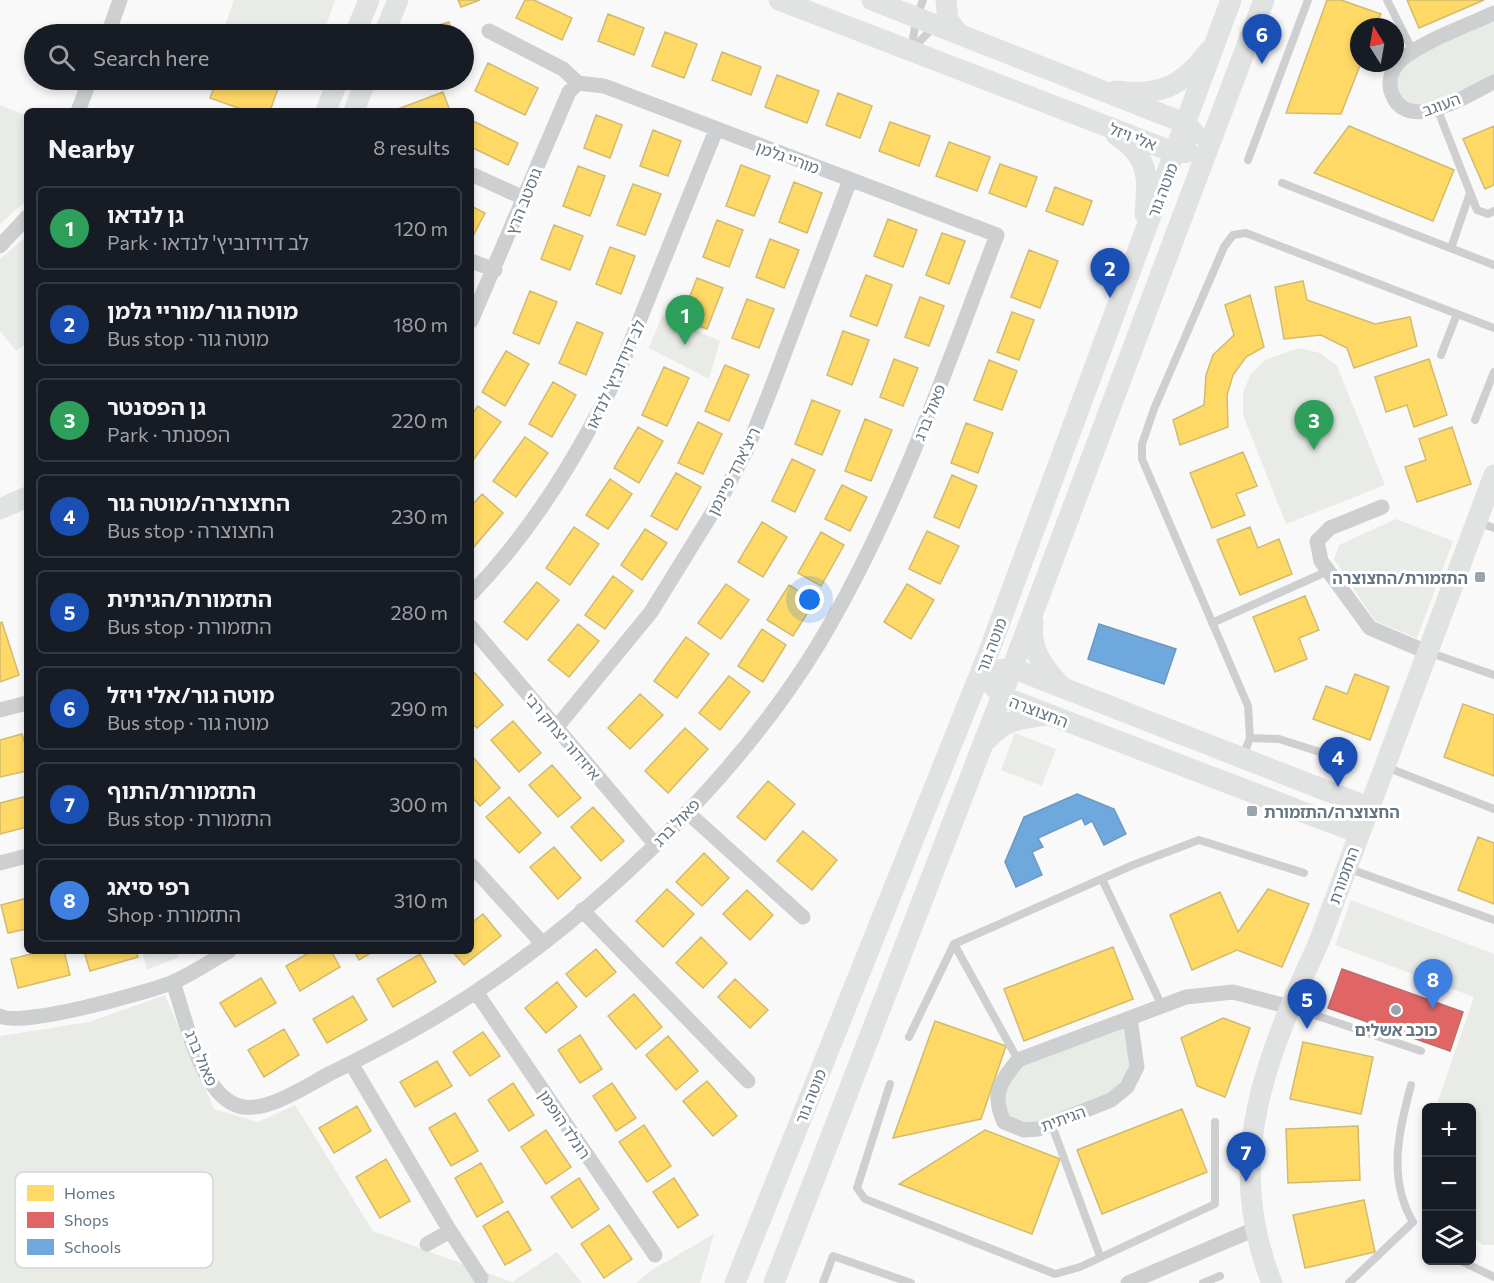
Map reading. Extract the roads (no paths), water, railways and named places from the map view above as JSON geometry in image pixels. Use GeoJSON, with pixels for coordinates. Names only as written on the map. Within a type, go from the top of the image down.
{"type":"FeatureCollection","features":[{"type":"Feature","properties":{"kind":"main road"},"geometry":{"type":"LineString","coordinates":[[359,24],[369,0]]}},
{"type":"Feature","properties":{"kind":"main road"},"geometry":{"type":"LineString","coordinates":[[388,24],[398,0]]}},
{"type":"Feature","properties":{"kind":"main road","name":"אלי ויזל"},"geometry":{"type":"LineString","coordinates":[[779,0],[1176,153],[1208,150]]}},
{"type":"Feature","properties":{"kind":"main road","name":"אלי ויזל"},"geometry":{"type":"LineString","coordinates":[[872,0],[925,14],[958,33],[1187,124]]}},
{"type":"Feature","properties":{"kind":"main road"},"geometry":{"type":"LineString","coordinates":[[946,0],[948,20],[958,33]]}},
{"type":"Feature","properties":{"kind":"main road","name":"מוטה גור"},"geometry":{"type":"LineString","coordinates":[[735,1283],[981,672],[1187,124],[1231,0]]}},
{"type":"Feature","properties":{"kind":"main road","name":"מוטה גור"},"geometry":{"type":"LineString","coordinates":[[774,1283],[1035,610],[1264,0]]}},
{"type":"Feature","properties":{"kind":"main road"},"geometry":{"type":"LineString","coordinates":[[1093,88],[1128,93],[1171,86],[1182,81],[1195,70],[1218,40]]}},
{"type":"Feature","properties":{"kind":"main road"},"geometry":{"type":"LineString","coordinates":[[327,108],[334,90]]}},
{"type":"Feature","properties":{"kind":"main road"},"geometry":{"type":"LineString","coordinates":[[355,108],[362,90]]}},
{"type":"Feature","properties":{"kind":"main road"},"geometry":{"type":"LineString","coordinates":[[1092,121],[1128,143],[1144,162],[1148,187],[1144,238]]}},
{"type":"Feature","properties":{"kind":"main road"},"geometry":{"type":"LineString","coordinates":[[1187,124],[1208,150]]}},
{"type":"Feature","properties":{"kind":"main road","name":"התזמורת"},"geometry":{"type":"LineString","coordinates":[[1272,1283],[1255,1229],[1250,1156],[1252,1127],[1264,1076],[1290,1007],[1319,942],[1427,652],[1485,524],[1494,475]]}},
{"type":"Feature","properties":{"kind":"main road"},"geometry":{"type":"LineString","coordinates":[[0,508],[24,498]]}},
{"type":"Feature","properties":{"kind":"main road"},"geometry":{"type":"LineString","coordinates":[[1035,610],[1031,635],[1036,654],[1044,668],[1064,688]]}},
{"type":"Feature","properties":{"kind":"main road","name":"החצוצרה"},"geometry":{"type":"LineString","coordinates":[[981,672],[1012,668],[1064,688],[1246,748],[1368,807]]}},
{"type":"Feature","properties":{"kind":"main road","name":"החצוצרה"},"geometry":{"type":"LineString","coordinates":[[981,672],[1002,696],[1358,833]]}},
{"type":"Feature","properties":{"kind":"main road"},"geometry":{"type":"LineString","coordinates":[[981,748],[997,729],[1007,722],[1049,714]]}},
{"type":"Feature","properties":{"kind":"street"},"geometry":{"type":"LineString","coordinates":[[110,0],[111,24]]}},
{"type":"Feature","properties":{"kind":"street"},"geometry":{"type":"LineString","coordinates":[[113,24],[120,0]]}},
{"type":"Feature","properties":{"kind":"street","name":"העוגב"},"geometry":{"type":"LineString","coordinates":[[1494,13],[1413,51],[1392,71],[1390,84],[1392,93],[1406,111],[1418,114],[1437,108],[1494,82]]}},
{"type":"Feature","properties":{"kind":"street"},"geometry":{"type":"LineString","coordinates":[[489,31],[563,69],[578,83]]}},
{"type":"Feature","properties":{"kind":"street","name":"מוריי גלמן"},"geometry":{"type":"LineString","coordinates":[[578,83],[604,86],[997,235]]}},
{"type":"Feature","properties":{"kind":"street","name":"גוסטב הרץ"},"geometry":{"type":"LineString","coordinates":[[474,307],[478,288],[495,270],[569,92],[578,83]]}},
{"type":"Feature","properties":{"kind":"street"},"geometry":{"type":"LineString","coordinates":[[79,108],[86,90]]}},
{"type":"Feature","properties":{"kind":"street","name":"לב דוידוביץ' לנדאו"},"geometry":{"type":"LineString","coordinates":[[474,591],[517,541],[601,409],[619,371],[716,130]]}},
{"type":"Feature","properties":{"kind":"street"},"geometry":{"type":"LineString","coordinates":[[474,175],[524,198]]}},
{"type":"Feature","properties":{"kind":"street","name":"ריצ'ארד פיינמן"},"geometry":{"type":"LineString","coordinates":[[556,728],[651,612],[719,502],[747,449],[850,180]]}},
{"type":"Feature","properties":{"kind":"street"},"geometry":{"type":"LineString","coordinates":[[0,246],[24,220]]}},
{"type":"Feature","properties":{"kind":"street","name":"פאול ברג"},"geometry":{"type":"LineString","coordinates":[[173,982],[205,1073],[215,1091],[232,1104],[247,1109],[260,1107],[351,1063],[476,992],[582,910],[687,812],[790,688],[818,645],[874,541],[924,428],[997,235]]}},
{"type":"Feature","properties":{"kind":"street"},"geometry":{"type":"LineString","coordinates":[[474,262],[495,270]]}},
{"type":"Feature","properties":{"kind":"street"},"geometry":{"type":"LineString","coordinates":[[1382,507],[1330,528],[1317,541],[1321,561],[1370,628],[1427,652]]}},
{"type":"Feature","properties":{"kind":"street","name":"איזידור יצחק רבי"},"geometry":{"type":"LineString","coordinates":[[474,631],[654,844]]}},
{"type":"Feature","properties":{"kind":"street"},"geometry":{"type":"LineString","coordinates":[[0,710],[24,704]]}},
{"type":"Feature","properties":{"kind":"street"},"geometry":{"type":"LineString","coordinates":[[687,812],[803,917]]}},
{"type":"Feature","properties":{"kind":"street"},"geometry":{"type":"LineString","coordinates":[[0,863],[24,857]]}},
{"type":"Feature","properties":{"kind":"street"},"geometry":{"type":"LineString","coordinates":[[474,867],[542,943]]}},
{"type":"Feature","properties":{"kind":"street"},"geometry":{"type":"LineString","coordinates":[[582,910],[748,1081]]}},
{"type":"Feature","properties":{"kind":"street"},"geometry":{"type":"LineString","coordinates":[[0,1016],[6,1019],[22,1020],[90,1006],[173,982],[224,954]]}},
{"type":"Feature","properties":{"kind":"street","name":"רונלד הופמן"},"geometry":{"type":"LineString","coordinates":[[476,992],[655,1255]]}},
{"type":"Feature","properties":{"kind":"street"},"geometry":{"type":"LineString","coordinates":[[1018,1060],[1192,995],[1233,992],[1290,1007]]}},
{"type":"Feature","properties":{"kind":"street","name":"הגיתית"},"geometry":{"type":"LineString","coordinates":[[1018,1060],[1001,1082],[996,1095],[1004,1122],[1024,1130],[1051,1123],[1111,1100],[1127,1087],[1137,1067],[1130,1018]]}},
{"type":"Feature","properties":{"kind":"street"},"geometry":{"type":"LineString","coordinates":[[351,1063],[450,1231],[481,1278]]}},
{"type":"Feature","properties":{"kind":"street"},"geometry":{"type":"LineString","coordinates":[[1128,1283],[1255,1229]]}},
{"type":"Feature","properties":{"kind":"street"},"geometry":{"type":"LineString","coordinates":[[428,1244],[450,1231]]}},
{"type":"Feature","properties":{"kind":"lane"},"geometry":{"type":"LineString","coordinates":[[910,50],[925,14],[946,0]]}},
{"type":"Feature","properties":{"kind":"lane"},"geometry":{"type":"LineString","coordinates":[[1248,160],[1308,0]]}},
{"type":"Feature","properties":{"kind":"lane"},"geometry":{"type":"LineString","coordinates":[[1387,0],[1413,51]]}},
{"type":"Feature","properties":{"kind":"lane"},"geometry":{"type":"LineString","coordinates":[[910,50],[925,14]]}},
{"type":"Feature","properties":{"kind":"lane"},"geometry":{"type":"LineString","coordinates":[[1437,108],[1477,210],[1488,214],[1494,211]]}},
{"type":"Feature","properties":{"kind":"lane"},"geometry":{"type":"LineString","coordinates":[[1282,183],[1494,265]]}},
{"type":"Feature","properties":{"kind":"lane"},"geometry":{"type":"LineString","coordinates":[[1451,248],[1470,193]]}},
{"type":"Feature","properties":{"kind":"lane"},"geometry":{"type":"LineString","coordinates":[[1345,760],[1279,739],[1246,748],[1248,705],[1142,459],[1142,444],[1154,409],[1224,247],[1233,236],[1246,233],[1494,328]]}},
{"type":"Feature","properties":{"kind":"lane"},"geometry":{"type":"LineString","coordinates":[[1441,355],[1457,314]]}},
{"type":"Feature","properties":{"kind":"lane"},"geometry":{"type":"LineString","coordinates":[[1475,420],[1494,372]]}},
{"type":"Feature","properties":{"kind":"lane"},"geometry":{"type":"LineString","coordinates":[[1212,622],[1328,571]]}},
{"type":"Feature","properties":{"kind":"lane"},"geometry":{"type":"LineString","coordinates":[[1427,652],[1494,675]]}},
{"type":"Feature","properties":{"kind":"lane"},"geometry":{"type":"LineString","coordinates":[[1383,766],[1494,808]]}},
{"type":"Feature","properties":{"kind":"lane"},"geometry":{"type":"LineString","coordinates":[[909,1037],[954,944],[1102,879],[1199,840],[1304,873]]}},
{"type":"Feature","properties":{"kind":"lane"},"geometry":{"type":"LineString","coordinates":[[1346,867],[1494,920]]}},
{"type":"Feature","properties":{"kind":"lane"},"geometry":{"type":"LineString","coordinates":[[1102,879],[1162,1006]]}},
{"type":"Feature","properties":{"kind":"lane"},"geometry":{"type":"LineString","coordinates":[[954,944],[1018,1060]]}},
{"type":"Feature","properties":{"kind":"lane"},"geometry":{"type":"LineString","coordinates":[[1290,1007],[1421,1051]]}},
{"type":"Feature","properties":{"kind":"lane"},"geometry":{"type":"LineString","coordinates":[[890,1084],[860,1172],[857,1188],[865,1199],[1055,1274],[1080,1267],[1215,1204],[1215,1122]]}},
{"type":"Feature","properties":{"kind":"lane"},"geometry":{"type":"LineString","coordinates":[[1348,1283],[1413,1222],[1405,1208],[1396,1155],[1411,1085]]}},
{"type":"Feature","properties":{"kind":"lane"},"geometry":{"type":"LineString","coordinates":[[1051,1123],[1100,1256]]}},
{"type":"Feature","properties":{"kind":"lane"},"geometry":{"type":"LineString","coordinates":[[823,1283],[833,1256],[911,1283]]}},
{"type":"Feature","properties":{"kind":"lane"},"geometry":{"type":"LineString","coordinates":[[1468,1265],[1485,1275],[1494,1277]]}},
{"type":"Feature","properties":{"kind":"lane"},"geometry":{"type":"LineString","coordinates":[[1203,1283],[1220,1276]]}},
{"type":"Feature","properties":{"kind":"place","name":"מוטה גור/אלי ויזל"},"geometry":{"type":"Point","coordinates":[1262,64]}},
{"type":"Feature","properties":{"kind":"place","name":"מוטה גור/מוריי גלמן"},"geometry":{"type":"Point","coordinates":[1110,298]}},
{"type":"Feature","properties":{"kind":"place","name":"גן לנדאו"},"geometry":{"type":"Point","coordinates":[685,345]}},
{"type":"Feature","properties":{"kind":"place","name":"גן הפסנטר"},"geometry":{"type":"Point","coordinates":[1314,450]}},
{"type":"Feature","properties":{"kind":"place","name":"התזמורת/החצוצרה"},"geometry":{"type":"Point","coordinates":[1480,577]}},
{"type":"Feature","properties":{"kind":"place","name":"החצוצרה/מוטה גור"},"geometry":{"type":"Point","coordinates":[1338,787]}},
{"type":"Feature","properties":{"kind":"place","name":"החצוצרה/התזמורת"},"geometry":{"type":"Point","coordinates":[1252,811]}},
{"type":"Feature","properties":{"kind":"place","name":"רפי סיאג"},"geometry":{"type":"Point","coordinates":[1433,1009]}},
{"type":"Feature","properties":{"kind":"place","name":"כוכב אשלים"},"geometry":{"type":"Point","coordinates":[1396,1010]}},
{"type":"Feature","properties":{"kind":"place","name":"התזמורת/הגיתית"},"geometry":{"type":"Point","coordinates":[1307,1029]}},
{"type":"Feature","properties":{"kind":"place","name":"התזמורת/התוף"},"geometry":{"type":"Point","coordinates":[1246,1182]}}]}
